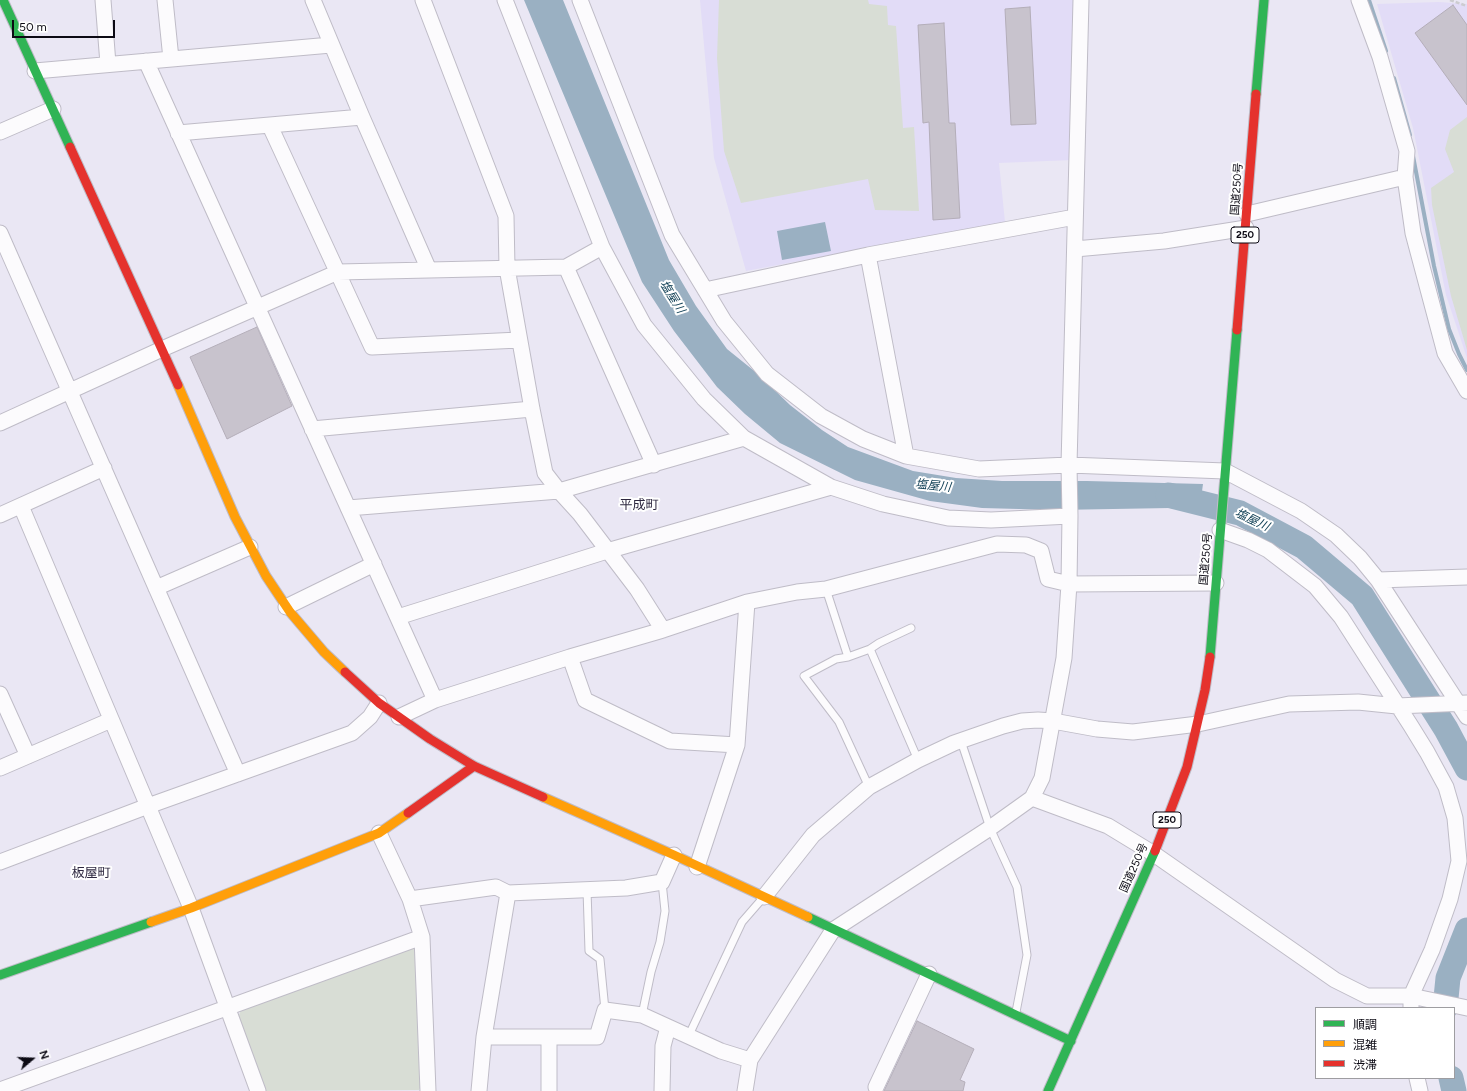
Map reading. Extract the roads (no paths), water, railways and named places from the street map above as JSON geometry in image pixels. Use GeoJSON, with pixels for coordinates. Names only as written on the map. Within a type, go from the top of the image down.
{"type":"FeatureCollection","features":[{"type":"Feature","properties":{"kind":"main road","name":"国道250号"},"geometry":{"type":"LineString","coordinates":[[1048,1091],[1154,854],[1187,767],[1198,724],[1210,654],[1264,0]]}},
{"type":"Feature","properties":{"kind":"main road"},"geometry":{"type":"LineString","coordinates":[[3,1],[162,349],[235,517],[266,576],[286,607],[324,652],[379,704],[430,739],[474,766],[674,855],[1071,1041]]}},
{"type":"Feature","properties":{"kind":"main road"},"geometry":{"type":"LineString","coordinates":[[0,975],[191,908],[379,833],[474,766]]}},
{"type":"Feature","properties":{"kind":"street"},"geometry":{"type":"LineString","coordinates":[[104,0],[108,64]]}},
{"type":"Feature","properties":{"kind":"street"},"geometry":{"type":"LineString","coordinates":[[165,0],[171,59]]}},
{"type":"Feature","properties":{"kind":"street"},"geometry":{"type":"LineString","coordinates":[[313,0],[429,270]]}},
{"type":"Feature","properties":{"kind":"street"},"geometry":{"type":"LineString","coordinates":[[423,0],[506,216],[507,268],[545,473],[580,514],[637,589],[663,630]]}},
{"type":"Feature","properties":{"kind":"street"},"geometry":{"type":"LineString","coordinates":[[504,0],[602,247],[644,325],[704,399],[744,438],[831,487],[883,504],[948,518],[991,520],[1070,516]]}},
{"type":"Feature","properties":{"kind":"street"},"geometry":{"type":"LineString","coordinates":[[580,0],[672,235],[724,321],[767,374],[821,416],[863,439],[906,456],[979,469],[1069,465],[1225,471],[1302,511],[1330,531],[1360,558],[1378,580],[1462,703],[1467,717]]}},
{"type":"Feature","properties":{"kind":"street"},"geometry":{"type":"LineString","coordinates":[[745,1091],[750,1060],[833,930],[990,828],[1032,798],[1042,778],[1064,658],[1069,584],[1069,465],[1081,0]]}},
{"type":"Feature","properties":{"kind":"street"},"geometry":{"type":"LineString","coordinates":[[1360,0],[1380,57],[1407,151],[1404,177],[1413,233],[1445,353],[1467,391]]}},
{"type":"Feature","properties":{"kind":"street"},"geometry":{"type":"LineString","coordinates":[[35,71],[332,44]]}},
{"type":"Feature","properties":{"kind":"street"},"geometry":{"type":"LineString","coordinates":[[146,61],[435,700]]}},
{"type":"Feature","properties":{"kind":"street"},"geometry":{"type":"LineString","coordinates":[[0,132],[53,109]]}},
{"type":"Feature","properties":{"kind":"street"},"geometry":{"type":"LineString","coordinates":[[178,133],[270,126],[362,116]]}},
{"type":"Feature","properties":{"kind":"street"},"geometry":{"type":"LineString","coordinates":[[270,126],[372,347],[520,340]]}},
{"type":"Feature","properties":{"kind":"street"},"geometry":{"type":"LineString","coordinates":[[1075,249],[1164,241],[1246,221],[1404,177]]}},
{"type":"Feature","properties":{"kind":"street"},"geometry":{"type":"LineString","coordinates":[[705,290],[868,255],[1076,217]]}},
{"type":"Feature","properties":{"kind":"street"},"geometry":{"type":"LineString","coordinates":[[0,233],[238,774]]}},
{"type":"Feature","properties":{"kind":"street"},"geometry":{"type":"LineString","coordinates":[[0,423],[162,349],[338,272],[566,267],[602,247]]}},
{"type":"Feature","properties":{"kind":"street"},"geometry":{"type":"LineString","coordinates":[[868,255],[906,456]]}},
{"type":"Feature","properties":{"kind":"street"},"geometry":{"type":"LineString","coordinates":[[566,267],[654,465]]}},
{"type":"Feature","properties":{"kind":"street"},"geometry":{"type":"LineString","coordinates":[[312,429],[532,409]]}},
{"type":"Feature","properties":{"kind":"street"},"geometry":{"type":"LineString","coordinates":[[348,508],[559,491],[744,438]]}},
{"type":"Feature","properties":{"kind":"street"},"geometry":{"type":"LineString","coordinates":[[0,515],[104,468]]}},
{"type":"Feature","properties":{"kind":"street"},"geometry":{"type":"LineString","coordinates":[[398,617],[608,551],[831,487]]}},
{"type":"Feature","properties":{"kind":"street"},"geometry":{"type":"LineString","coordinates":[[21,506],[191,908],[258,1091]]}},
{"type":"Feature","properties":{"kind":"street"},"geometry":{"type":"LineString","coordinates":[[1220,530],[1248,540],[1268,550],[1315,586],[1340,617],[1427,752],[1446,787],[1455,818],[1459,861],[1450,899],[1432,950],[1411,1002]]}},
{"type":"Feature","properties":{"kind":"street"},"geometry":{"type":"LineString","coordinates":[[399,717],[435,700],[570,657],[663,630],[747,602],[797,592],[826,589],[997,544],[1026,545],[1041,551],[1048,579],[1069,584],[1216,583]]}},
{"type":"Feature","properties":{"kind":"street"},"geometry":{"type":"LineString","coordinates":[[156,588],[250,547]]}},
{"type":"Feature","properties":{"kind":"street"},"geometry":{"type":"LineString","coordinates":[[286,607],[374,564]]}},
{"type":"Feature","properties":{"kind":"street"},"geometry":{"type":"LineString","coordinates":[[1378,580],[1467,578]]}},
{"type":"Feature","properties":{"kind":"street"},"geometry":{"type":"LineString","coordinates":[[697,867],[737,745],[747,602]]}},
{"type":"Feature","properties":{"kind":"street"},"geometry":{"type":"LineString","coordinates":[[570,657],[585,700],[670,741],[737,745]]}},
{"type":"Feature","properties":{"kind":"street"},"geometry":{"type":"LineString","coordinates":[[0,694],[28,756]]}},
{"type":"Feature","properties":{"kind":"street"},"geometry":{"type":"LineString","coordinates":[[764,897],[813,835],[870,787],[918,760],[961,740],[1022,721],[1053,721],[1097,729],[1133,732],[1198,724],[1288,704],[1358,702],[1397,706],[1462,703]]}},
{"type":"Feature","properties":{"kind":"street"},"geometry":{"type":"LineString","coordinates":[[0,862],[148,806],[352,733],[370,717],[379,704]]}},
{"type":"Feature","properties":{"kind":"street"},"geometry":{"type":"LineString","coordinates":[[0,768],[111,720]]}},
{"type":"Feature","properties":{"kind":"street"},"geometry":{"type":"LineString","coordinates":[[1032,798],[1108,826],[1154,854],[1335,980],[1367,996],[1467,1007],[1467,1013]]}},
{"type":"Feature","properties":{"kind":"street"},"geometry":{"type":"LineString","coordinates":[[379,833],[410,899],[422,937],[428,1091]]}},
{"type":"Feature","properties":{"kind":"street"},"geometry":{"type":"LineString","coordinates":[[410,899],[496,887],[508,893],[626,888],[662,882],[674,855]]}},
{"type":"Feature","properties":{"kind":"street"},"geometry":{"type":"LineString","coordinates":[[479,1091],[484,1037],[508,893]]}},
{"type":"Feature","properties":{"kind":"street"},"geometry":{"type":"LineString","coordinates":[[0,1090],[422,937]]}},
{"type":"Feature","properties":{"kind":"street"},"geometry":{"type":"LineString","coordinates":[[876,1087],[929,974]]}},
{"type":"Feature","properties":{"kind":"street"},"geometry":{"type":"LineString","coordinates":[[484,1037],[597,1037],[605,1010],[642,1015],[689,1035],[721,1051],[750,1060]]}},
{"type":"Feature","properties":{"kind":"street"},"geometry":{"type":"LineString","coordinates":[[662,1091],[663,1046],[668,1027]]}},
{"type":"Feature","properties":{"kind":"street"},"geometry":{"type":"LineString","coordinates":[[549,1038],[549,1091]]}},
{"type":"Feature","properties":{"kind":"street"},"geometry":{"type":"LineString","coordinates":[[1417,1079],[1420,1091]]}},
{"type":"Feature","properties":{"kind":"lane"},"geometry":{"type":"LineString","coordinates":[[826,589],[848,657]]}},
{"type":"Feature","properties":{"kind":"lane"},"geometry":{"type":"LineString","coordinates":[[870,787],[839,722],[804,676],[836,659],[848,657],[870,649],[879,643],[911,628]]}},
{"type":"Feature","properties":{"kind":"lane"},"geometry":{"type":"LineString","coordinates":[[870,649],[918,760]]}},
{"type":"Feature","properties":{"kind":"lane"},"geometry":{"type":"LineString","coordinates":[[961,740],[990,828],[1018,887],[1027,954],[1016,1014]]}},
{"type":"Feature","properties":{"kind":"lane"},"geometry":{"type":"LineString","coordinates":[[642,1015],[651,972],[660,942],[665,911],[662,882]]}},
{"type":"Feature","properties":{"kind":"lane"},"geometry":{"type":"LineString","coordinates":[[587,890],[589,951],[600,959],[605,1010]]}},
{"type":"Feature","properties":{"kind":"lane"},"geometry":{"type":"LineString","coordinates":[[689,1035],[742,922],[764,897]]}},
{"type":"Feature","properties":{"kind":"water"},"geometry":{"type":"Polygon","coordinates":[[[524,0],[563,0],[669,260],[696,306],[727,349],[758,374],[790,405],[822,430],[848,447],[913,471],[956,478],[1002,481],[1087,481],[1203,484],[1199,513],[1170,508],[1056,510],[982,508],[930,501],[855,480],[780,443],[745,414],[717,387],[674,331],[642,282],[524,0]]]}},
{"type":"Feature","properties":{"kind":"water"},"geometry":{"type":"Polygon","coordinates":[[[825,222],[831,251],[782,260],[777,231],[825,222]]]}},
{"type":"Feature","properties":{"kind":"waterway"},"geometry":{"type":"LineString","coordinates":[[1369,0],[1386,51]]}},
{"type":"Feature","properties":{"kind":"waterway"},"geometry":{"type":"LineString","coordinates":[[1394,78],[1410,135]]}},
{"type":"Feature","properties":{"kind":"waterway"},"geometry":{"type":"LineString","coordinates":[[1413,156],[1434,266],[1449,329],[1467,370]]}},
{"type":"Feature","properties":{"kind":"waterway","name":"塩屋川"},"geometry":{"type":"LineString","coordinates":[[1168,495],[1240,513],[1304,547],[1362,596],[1446,729],[1467,768]]}},
{"type":"Feature","properties":{"kind":"waterway","name":"塩屋川"},"geometry":{"type":"LineString","coordinates":[[1445,1007],[1448,978],[1467,930]]}},
{"type":"Feature","properties":{"kind":"waterway","name":"塩屋川"},"geometry":{"type":"LineString","coordinates":[[1451,1079],[1454,1091]]}},
{"type":"Feature","properties":{"kind":"district","name":"平成町"},"geometry":{"type":"Point","coordinates":[639,505]}},
{"type":"Feature","properties":{"kind":"district","name":"板屋町"},"geometry":{"type":"Point","coordinates":[91,873]}}]}
